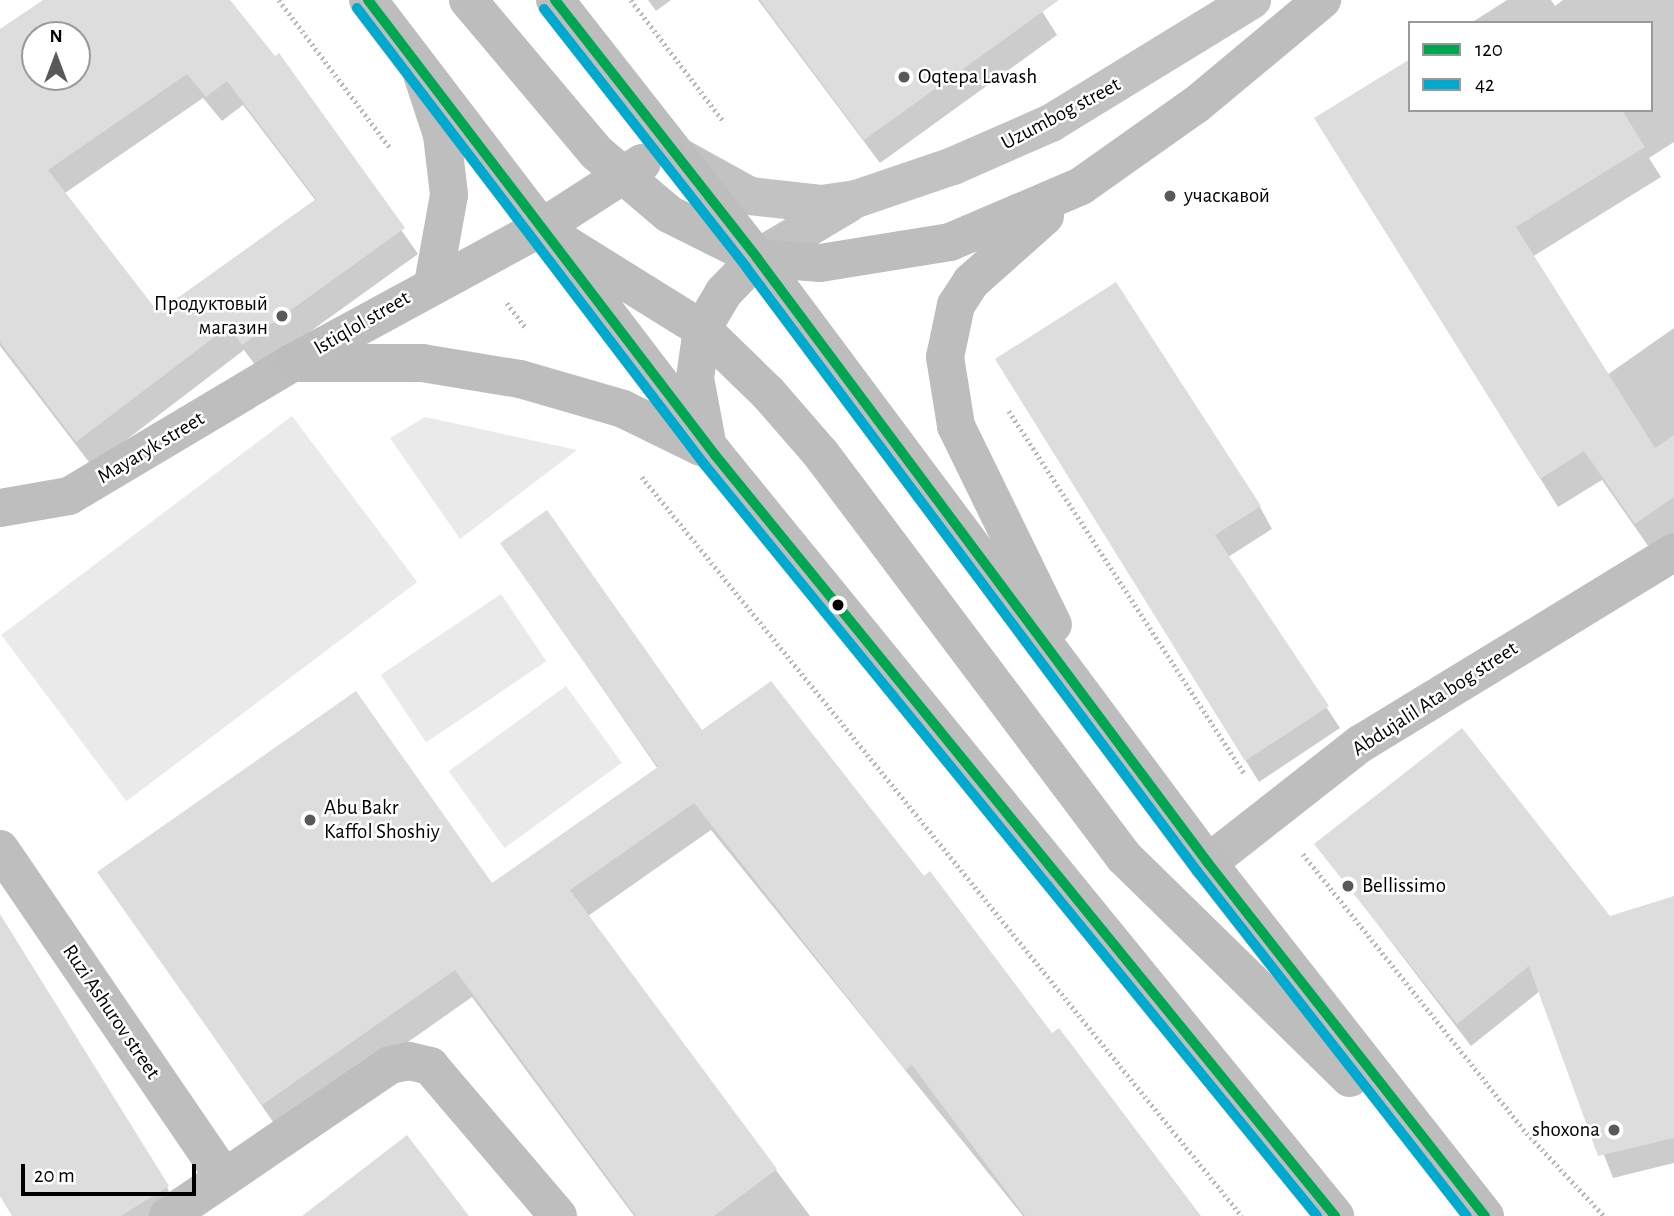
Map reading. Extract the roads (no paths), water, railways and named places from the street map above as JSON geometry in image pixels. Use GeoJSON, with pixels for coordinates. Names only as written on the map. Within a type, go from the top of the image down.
{"type":"FeatureCollection","features":[{"type":"Feature","properties":{"kind":"main road"},"geometry":{"type":"LineString","coordinates":[[368,0],[715,455],[1335,1216]]}},
{"type":"Feature","properties":{"kind":"main road"},"geometry":{"type":"LineString","coordinates":[[468,0],[622,176],[710,240],[757,258],[820,263],[918,251],[1081,186]]}},
{"type":"Feature","properties":{"kind":"main road"},"geometry":{"type":"LineString","coordinates":[[555,0],[757,258],[1208,863],[1485,1216]]}},
{"type":"Feature","properties":{"kind":"main road"},"geometry":{"type":"LineString","coordinates":[[1094,708],[956,426],[945,357],[956,305],[971,282],[1081,186],[1198,104],[1322,0]]}},
{"type":"Feature","properties":{"kind":"main road"},"geometry":{"type":"LineString","coordinates":[[541,228],[668,147]]}},
{"type":"Feature","properties":{"kind":"main road"},"geometry":{"type":"LineString","coordinates":[[541,228],[702,329],[821,454],[1124,857],[1459,1185]]}},
{"type":"Feature","properties":{"kind":"main road","name":"Uzumbog street"},"geometry":{"type":"LineString","coordinates":[[715,455],[696,404],[702,329],[724,292],[757,258]]}},
{"type":"Feature","properties":{"kind":"main road"},"geometry":{"type":"LineString","coordinates":[[292,363],[422,363],[574,392],[668,427],[715,455]]}},
{"type":"Feature","properties":{"kind":"street","name":"Uzumbog street"},"geometry":{"type":"LineString","coordinates":[[757,258],[856,199],[1051,123],[1252,0]]}},
{"type":"Feature","properties":{"kind":"street"},"geometry":{"type":"LineString","coordinates":[[422,74],[442,135],[449,195],[433,284]]}},
{"type":"Feature","properties":{"kind":"street","name":"Uzumbog street"},"geometry":{"type":"LineString","coordinates":[[668,147],[718,184],[750,196],[821,204],[856,199]]}},
{"type":"Feature","properties":{"kind":"street"},"geometry":{"type":"LineString","coordinates":[[433,284],[541,228]]}},
{"type":"Feature","properties":{"kind":"street","name":"Istiqlol street"},"geometry":{"type":"LineString","coordinates":[[292,363],[433,284]]}},
{"type":"Feature","properties":{"kind":"street","name":"Mayaryk street"},"geometry":{"type":"LineString","coordinates":[[0,508],[69,496],[292,363]]}},
{"type":"Feature","properties":{"kind":"street","name":"Abdujalil Ata bog street"},"geometry":{"type":"LineString","coordinates":[[1208,863],[1360,744],[1674,552]]}},
{"type":"Feature","properties":{"kind":"street","name":"Ruzi Ashurov street"},"geometry":{"type":"LineString","coordinates":[[0,849],[222,1175]]}},
{"type":"Feature","properties":{"kind":"street"},"geometry":{"type":"LineString","coordinates":[[168,1216],[222,1175],[390,1065],[408,1060],[430,1066],[558,1216]]}},
{"type":"Feature","properties":{"kind":"place","name":"Oqtepa Lavash"},"geometry":{"type":"Point","coordinates":[904,77]}},
{"type":"Feature","properties":{"kind":"place","name":"учаскавой"},"geometry":{"type":"Point","coordinates":[1170,196]}},
{"type":"Feature","properties":{"kind":"place","name":"Продуктовый магазин"},"geometry":{"type":"Point","coordinates":[282,316]}},
{"type":"Feature","properties":{"kind":"place","name":"Abu Bakr Kaffol Shoshiy"},"geometry":{"type":"Point","coordinates":[310,820]}},
{"type":"Feature","properties":{"kind":"place","name":"Bellissimo"},"geometry":{"type":"Point","coordinates":[1348,886]}},
{"type":"Feature","properties":{"kind":"place","name":"shoxona"},"geometry":{"type":"Point","coordinates":[1614,1130]}}]}
